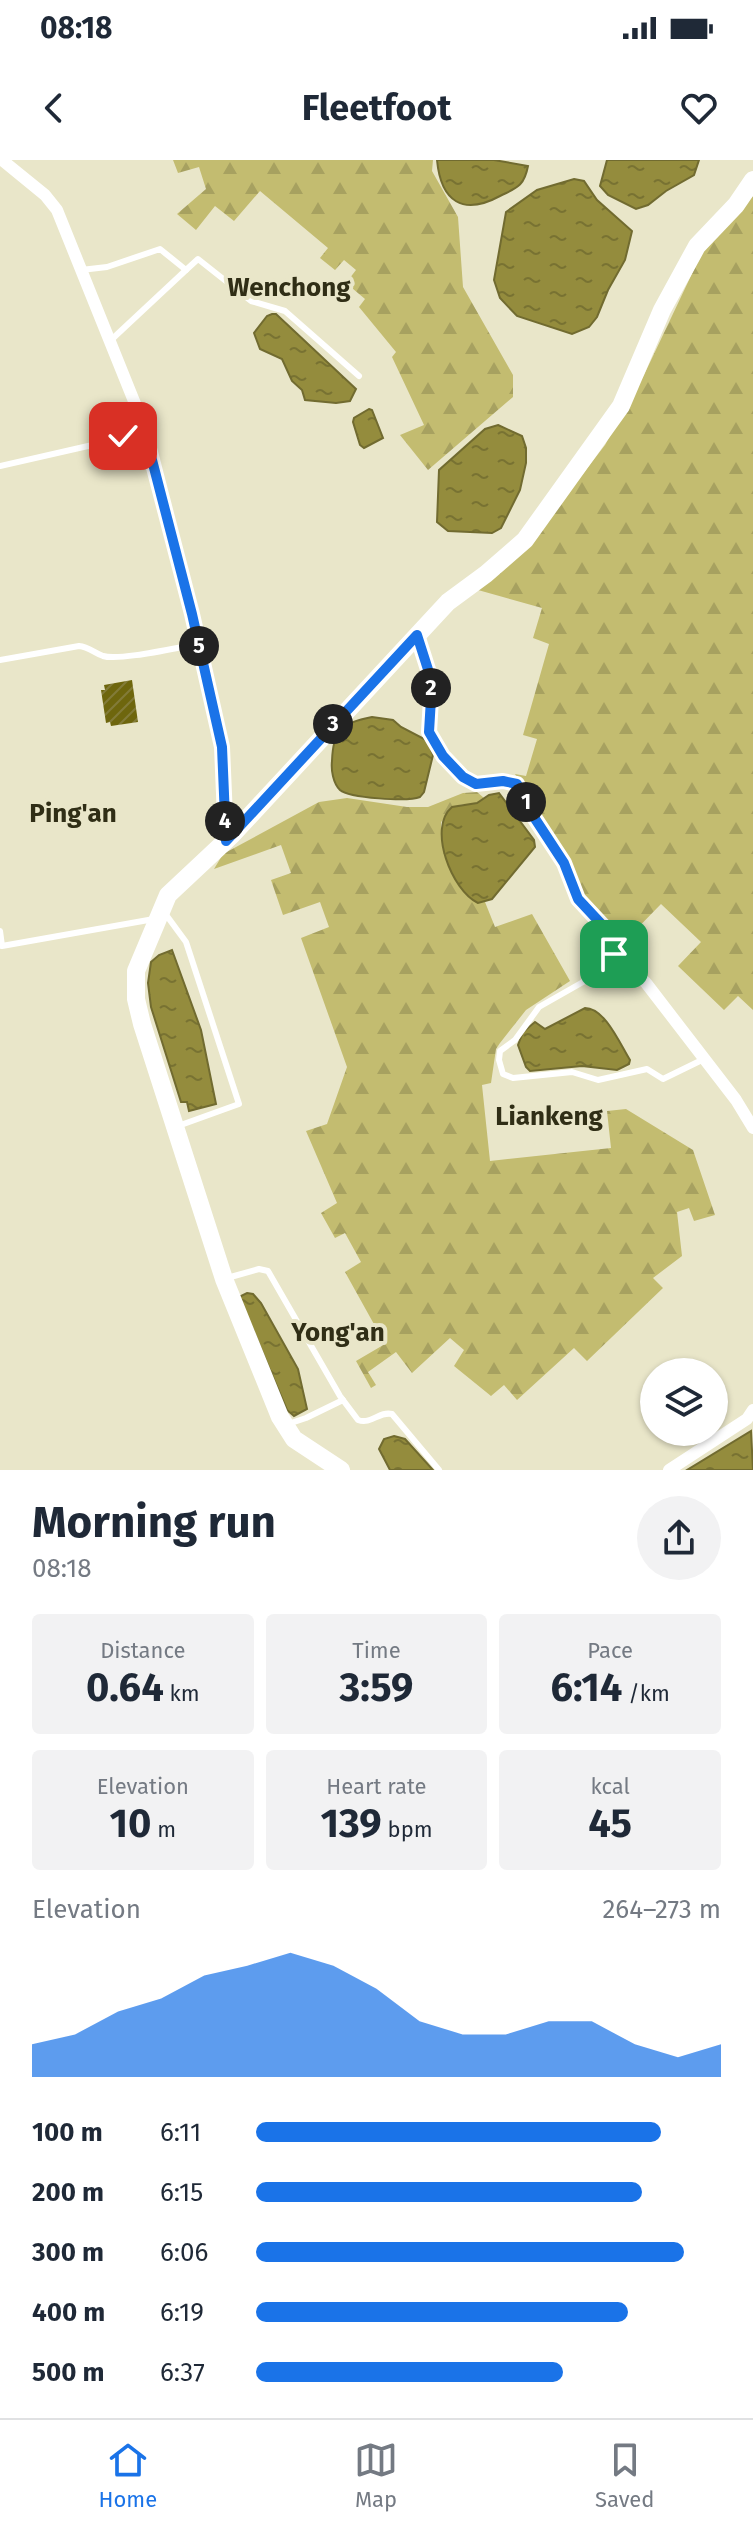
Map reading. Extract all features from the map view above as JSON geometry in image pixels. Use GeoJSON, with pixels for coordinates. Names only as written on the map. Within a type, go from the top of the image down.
{"type":"FeatureCollection","features":[{"type":"Feature","properties":{"kind":"street"},"geometry":{"type":"LineString","coordinates":[[2,160],[52,203],[145,433],[222,747],[226,841]]}},
{"type":"Feature","properties":{"kind":"street"},"geometry":{"type":"LineString","coordinates":[[341,1470],[294,1439],[285,1425],[224,1279],[136,999],[136,971],[173,888],[226,841],[460,591],[507,557],[539,523],[625,400],[662,310],[697,246],[736,205],[753,180]]}},
{"type":"Feature","properties":{"kind":"street"},"geometry":{"type":"LineString","coordinates":[[417,635],[431,678],[430,736],[443,756],[469,781],[479,785],[503,781],[517,784],[530,811],[564,863],[578,899],[606,929],[614,954],[646,983],[736,1100],[753,1128]]}},
{"type":"Feature","properties":{"kind":"street"},"geometry":{"type":"LineString","coordinates":[[669,1470],[747,1419],[753,1410]]}},
{"type":"Feature","properties":{"kind":"lane"},"geometry":{"type":"LineString","coordinates":[[81,270],[107,267],[160,249],[186,270]]}},
{"type":"Feature","properties":{"kind":"lane"},"geometry":{"type":"LineString","coordinates":[[110,341],[198,259],[251,301],[285,311],[359,376]]}},
{"type":"Feature","properties":{"kind":"lane"},"geometry":{"type":"LineString","coordinates":[[0,466],[145,433]]}},
{"type":"Feature","properties":{"kind":"lane"},"geometry":{"type":"LineString","coordinates":[[0,660],[79,646],[89,647],[103,656],[117,656],[199,644]]}},
{"type":"Feature","properties":{"kind":"lane"},"geometry":{"type":"LineString","coordinates":[[0,931],[2,946],[160,913],[186,942],[239,1104],[175,1127]]}},
{"type":"Feature","properties":{"kind":"lane"},"geometry":{"type":"LineString","coordinates":[[614,954],[583,982],[539,1007],[515,1040],[500,1051],[503,1074],[513,1078],[572,1072],[598,1080],[647,1069],[663,1079],[704,1059]]}},
{"type":"Feature","properties":{"kind":"lane"},"geometry":{"type":"LineString","coordinates":[[224,1279],[259,1269],[268,1271],[343,1400],[361,1422],[385,1413],[392,1414],[439,1470]]}},
{"type":"Feature","properties":{"kind":"lane"},"geometry":{"type":"LineString","coordinates":[[285,1425],[343,1400]]}},
{"type":"Feature","properties":{"kind":"green space"},"geometry":{"type":"Polygon","coordinates":[[[173,160],[433,160],[432,171],[458,217],[463,287],[513,375],[513,397],[428,470],[400,435],[424,425],[392,357],[396,352],[359,307],[365,299],[346,283],[356,270],[344,260],[335,270],[320,258],[328,248],[260,191],[234,221],[215,206],[196,230],[177,214],[206,189],[199,167],[178,173],[173,160]]]}},
{"type":"Feature","properties":{"kind":"green space"},"geometry":{"type":"Polygon","coordinates":[[[753,196],[753,1010],[738,996],[724,1010],[678,966],[701,942],[661,904],[621,945],[585,902],[515,774],[526,776],[537,739],[523,735],[549,644],[533,638],[542,608],[478,590],[523,552],[605,445],[644,375],[707,242],[753,196]]]}},
{"type":"Feature","properties":{"kind":"green space"},"geometry":{"type":"Polygon","coordinates":[[[477,792],[484,798],[477,803],[459,805],[441,822],[449,866],[467,895],[475,902],[485,902],[495,927],[532,914],[570,981],[526,1010],[496,1049],[491,1083],[482,1085],[490,1161],[611,1148],[607,1111],[626,1109],[693,1150],[715,1215],[694,1221],[689,1208],[677,1212],[682,1256],[653,1278],[663,1288],[587,1361],[574,1348],[517,1400],[504,1385],[491,1396],[454,1366],[464,1350],[450,1338],[412,1373],[396,1352],[368,1372],[376,1385],[371,1388],[356,1361],[385,1344],[345,1272],[361,1262],[345,1233],[335,1238],[321,1213],[337,1203],[306,1131],[327,1124],[347,1067],[301,938],[329,927],[320,902],[283,915],[271,880],[291,873],[281,845],[214,869],[223,854],[319,802],[347,798],[428,807],[463,793],[477,792]]]}},
{"type":"Feature","properties":{"kind":"water"},"geometry":{"type":"Polygon","coordinates":[[[437,160],[494,160],[528,166],[522,183],[515,189],[475,205],[456,201],[449,195],[443,186],[437,160]]]}},
{"type":"Feature","properties":{"kind":"water"},"geometry":{"type":"Polygon","coordinates":[[[607,160],[699,160],[694,175],[648,205],[636,209],[608,195],[600,186],[607,160]]]}},
{"type":"Feature","properties":{"kind":"water"},"geometry":{"type":"Polygon","coordinates":[[[574,179],[584,181],[597,200],[632,231],[625,260],[597,317],[589,327],[572,334],[517,316],[500,298],[494,280],[506,212],[537,190],[574,179]]]}},
{"type":"Feature","properties":{"kind":"water"},"geometry":{"type":"Polygon","coordinates":[[[272,314],[276,314],[356,389],[350,401],[305,400],[282,359],[260,349],[254,333],[272,314]]]}},
{"type":"Feature","properties":{"kind":"water"},"geometry":{"type":"Polygon","coordinates":[[[369,409],[383,438],[364,448],[360,445],[353,422],[354,418],[369,409]]]}},
{"type":"Feature","properties":{"kind":"water"},"geometry":{"type":"Polygon","coordinates":[[[498,425],[522,436],[526,463],[520,490],[501,528],[492,533],[448,531],[437,522],[439,470],[485,429],[498,425]]]}},
{"type":"Feature","properties":{"kind":"water"},"geometry":{"type":"Polygon","coordinates":[[[372,717],[393,720],[428,741],[433,755],[420,797],[366,797],[346,793],[338,787],[332,765],[337,735],[346,725],[372,717]]]}},
{"type":"Feature","properties":{"kind":"water"},"geometry":{"type":"Polygon","coordinates":[[[499,793],[534,840],[535,847],[492,899],[478,903],[459,886],[452,873],[442,843],[442,829],[452,807],[477,803],[499,793]]]}},
{"type":"Feature","properties":{"kind":"water"},"geometry":{"type":"Polygon","coordinates":[[[172,950],[201,1030],[216,1104],[189,1111],[187,1102],[181,1102],[151,1007],[148,983],[151,962],[172,950]]]}},
{"type":"Feature","properties":{"kind":"water"},"geometry":{"type":"Polygon","coordinates":[[[585,1008],[605,1020],[630,1060],[629,1064],[617,1070],[582,1066],[530,1071],[518,1045],[523,1032],[535,1022],[545,1029],[585,1008]]]}},
{"type":"Feature","properties":{"kind":"water"},"geometry":{"type":"Polygon","coordinates":[[[253,1294],[261,1303],[298,1369],[307,1409],[294,1416],[287,1410],[239,1297],[253,1294]]]}},
{"type":"Feature","properties":{"kind":"water"},"geometry":{"type":"Polygon","coordinates":[[[751,1431],[753,1470],[687,1470],[728,1446],[751,1431]]]}},
{"type":"Feature","properties":{"kind":"water"},"geometry":{"type":"Polygon","coordinates":[[[394,1436],[405,1439],[433,1470],[390,1470],[379,1449],[384,1439],[394,1436]]]}},
{"type":"Feature","properties":{"kind":"building"},"geometry":{"type":"Polygon","coordinates":[[[132,680],[138,722],[111,726],[110,722],[106,723],[101,690],[105,690],[104,685],[132,680]]]}},
{"type":"Feature","properties":{"kind":"district","name":"Wenchong"},"geometry":{"type":"Point","coordinates":[289,287]}},
{"type":"Feature","properties":{"kind":"district","name":"Ping'an"},"geometry":{"type":"Point","coordinates":[73,813]}},
{"type":"Feature","properties":{"kind":"district","name":"Liankeng"},"geometry":{"type":"Point","coordinates":[549,1116]}},
{"type":"Feature","properties":{"kind":"district","name":"Yong'an"},"geometry":{"type":"Point","coordinates":[338,1332]}},
{"type":"Feature","properties":{"kind":"route"},"geometry":{"type":"LineString","coordinates":[[123,436],[145,433],[192,614],[222,747],[226,841],[417,635],[431,678],[430,736],[443,756],[469,781],[479,785],[503,781],[517,784],[530,811],[564,863],[578,899],[606,929],[614,954]]}}]}
